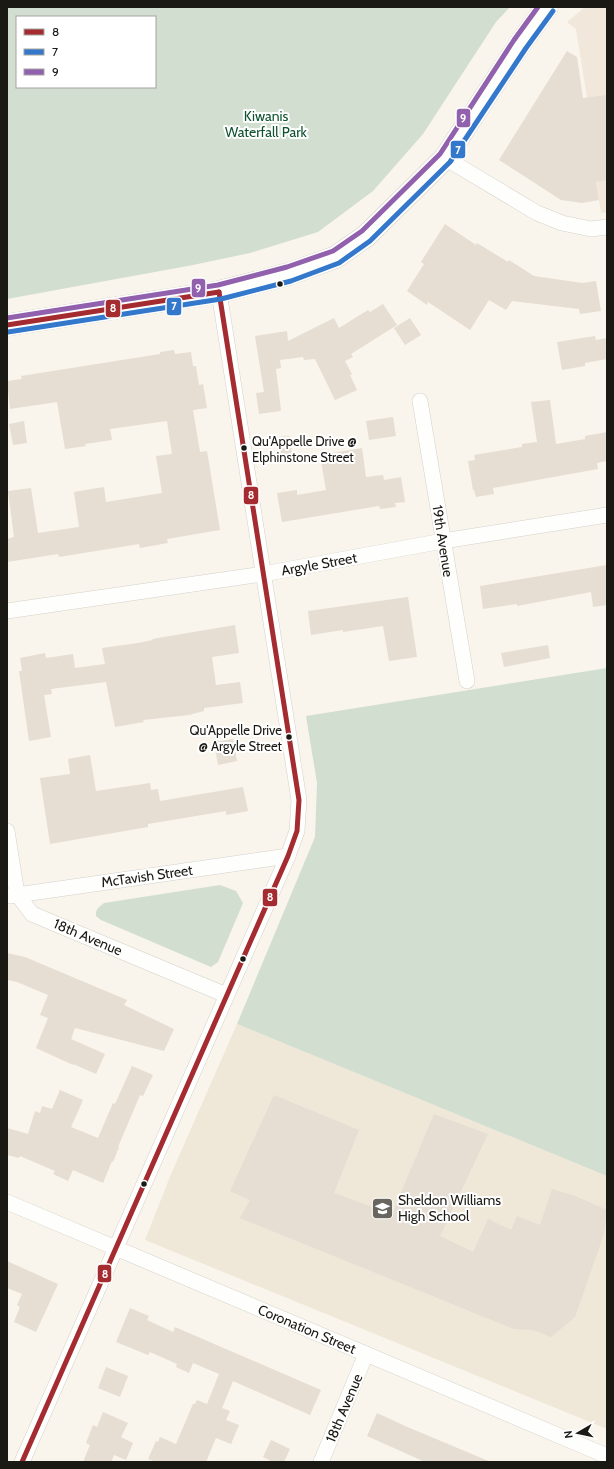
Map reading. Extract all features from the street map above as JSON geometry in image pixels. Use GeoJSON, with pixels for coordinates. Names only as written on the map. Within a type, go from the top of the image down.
{"type":"FeatureCollection","features":[{"type":"Feature","properties":{"kind":"street"},"geometry":{"type":"LineString","coordinates":[[7,325],[219,292],[289,274],[336,257],[366,236],[445,158],[520,44],[547,7]]}},
{"type":"Feature","properties":{"kind":"street"},"geometry":{"type":"LineString","coordinates":[[445,158],[537,213],[562,223],[591,229],[607,227]]}},
{"type":"Feature","properties":{"kind":"street"},"geometry":{"type":"LineString","coordinates":[[22,1462],[288,856],[297,831],[299,800],[219,292]]}},
{"type":"Feature","properties":{"kind":"street","name":"19th Avenue"},"geometry":{"type":"LineString","coordinates":[[420,401],[467,681]]}},
{"type":"Feature","properties":{"kind":"street","name":"Argyle Street"},"geometry":{"type":"LineString","coordinates":[[7,610],[263,574],[443,541],[607,515]]}},
{"type":"Feature","properties":{"kind":"street","name":"18th Avenue"},"geometry":{"type":"LineString","coordinates":[[7,831],[12,895],[32,914],[226,995]]}},
{"type":"Feature","properties":{"kind":"street","name":"McTavish Street"},"geometry":{"type":"LineString","coordinates":[[12,895],[288,856]]}},
{"type":"Feature","properties":{"kind":"street","name":"Coronation Street"},"geometry":{"type":"LineString","coordinates":[[7,1202],[607,1456]]}},
{"type":"Feature","properties":{"kind":"street","name":"18th Avenue"},"geometry":{"type":"LineString","coordinates":[[321,1462],[366,1354]]}},
{"type":"Feature","properties":{"kind":"shaded area"},"geometry":{"type":"Polygon","coordinates":[[[585,7],[607,7],[607,212],[601,213],[583,98],[587,98],[576,29],[567,22],[585,7]]]}},
{"type":"Feature","properties":{"kind":"shaded area","name":"Sheldon Williams High School"},"geometry":{"type":"Polygon","coordinates":[[[237,1024],[607,1176],[607,1429],[145,1240],[171,1174],[237,1024]]]}},
{"type":"Feature","properties":{"kind":"green space","name":"Kiwanis Waterfall Park"},"geometry":{"type":"Polygon","coordinates":[[[7,7],[510,7],[496,22],[423,134],[373,191],[318,232],[250,253],[7,299],[7,7]]]}},
{"type":"Feature","properties":{"kind":"green space"},"geometry":{"type":"Polygon","coordinates":[[[607,668],[607,1176],[237,1024],[315,837],[317,783],[306,716],[607,668]]]}},
{"type":"Feature","properties":{"kind":"green space"},"geometry":{"type":"Polygon","coordinates":[[[220,885],[236,891],[243,903],[218,962],[211,967],[101,920],[96,916],[97,910],[104,903],[220,885]]]}},
{"type":"Feature","properties":{"kind":"building"},"geometry":{"type":"Polygon","coordinates":[[[567,51],[577,57],[583,98],[607,95],[607,180],[596,182],[599,200],[582,203],[561,200],[499,160],[567,51]]]}},
{"type":"Feature","properties":{"kind":"building"},"geometry":{"type":"Polygon","coordinates":[[[445,224],[476,245],[477,243],[508,262],[509,260],[534,276],[582,283],[596,281],[601,311],[580,314],[579,309],[512,301],[506,310],[489,300],[470,330],[428,302],[427,305],[407,291],[424,264],[421,262],[445,224]]]}},
{"type":"Feature","properties":{"kind":"building"},"geometry":{"type":"Polygon","coordinates":[[[383,304],[397,325],[351,354],[353,357],[345,361],[352,374],[350,375],[357,390],[335,400],[315,359],[304,360],[303,357],[280,360],[281,368],[276,369],[281,411],[259,414],[256,393],[264,392],[255,336],[287,331],[288,341],[334,318],[339,328],[368,310],[370,312],[383,304]]]}},
{"type":"Feature","properties":{"kind":"building"},"geometry":{"type":"Polygon","coordinates":[[[410,318],[421,335],[405,345],[394,328],[410,318]]]}},
{"type":"Feature","properties":{"kind":"building"},"geometry":{"type":"Polygon","coordinates":[[[595,336],[596,340],[607,338],[607,359],[585,363],[585,366],[562,370],[557,342],[595,336]]]}},
{"type":"Feature","properties":{"kind":"building"},"geometry":{"type":"Polygon","coordinates":[[[174,350],[175,354],[191,352],[193,366],[196,366],[199,385],[203,384],[207,408],[193,410],[200,452],[207,451],[220,530],[167,539],[168,543],[140,548],[139,544],[59,557],[58,554],[7,562],[7,539],[14,537],[8,491],[31,488],[38,533],[79,527],[74,492],[104,487],[106,502],[162,493],[156,456],[172,454],[167,421],[110,429],[112,440],[65,449],[57,402],[10,409],[7,381],[22,379],[21,376],[160,354],[160,352],[174,350]]]}},
{"type":"Feature","properties":{"kind":"building"},"geometry":{"type":"Polygon","coordinates":[[[550,400],[556,444],[585,439],[585,436],[607,432],[607,461],[597,463],[598,469],[493,488],[494,494],[476,497],[473,490],[468,461],[475,460],[474,455],[522,447],[522,444],[537,442],[531,402],[550,400]]]}},
{"type":"Feature","properties":{"kind":"building"},"geometry":{"type":"Polygon","coordinates":[[[393,417],[396,436],[369,440],[366,421],[393,417]]]}},
{"type":"Feature","properties":{"kind":"building"},"geometry":{"type":"Polygon","coordinates":[[[24,421],[27,443],[13,445],[9,424],[24,421]]]}},
{"type":"Feature","properties":{"kind":"building"},"geometry":{"type":"Polygon","coordinates":[[[290,436],[292,455],[278,457],[276,437],[290,436]]]}},
{"type":"Feature","properties":{"kind":"building"},"geometry":{"type":"Polygon","coordinates":[[[362,448],[366,477],[383,475],[384,480],[401,477],[405,502],[395,503],[396,507],[380,509],[379,506],[282,522],[277,493],[297,490],[297,495],[326,490],[320,455],[362,448]]]}},
{"type":"Feature","properties":{"kind":"building"},"geometry":{"type":"Polygon","coordinates":[[[607,565],[607,605],[593,607],[591,592],[517,606],[517,604],[483,609],[480,586],[607,565]]]}},
{"type":"Feature","properties":{"kind":"building"},"geometry":{"type":"Polygon","coordinates":[[[408,597],[417,657],[389,661],[383,626],[311,635],[308,611],[408,597]]]}},
{"type":"Feature","properties":{"kind":"building"},"geometry":{"type":"Polygon","coordinates":[[[235,625],[239,653],[212,657],[216,685],[240,682],[243,703],[204,708],[204,711],[189,715],[143,720],[144,722],[115,727],[106,682],[51,689],[52,694],[44,695],[51,737],[29,741],[19,671],[22,671],[20,658],[45,653],[46,658],[73,654],[75,668],[105,664],[102,648],[138,643],[153,640],[152,639],[235,625]]]}},
{"type":"Feature","properties":{"kind":"building"},"geometry":{"type":"Polygon","coordinates":[[[548,645],[550,658],[504,667],[501,653],[548,645]]]}},
{"type":"Feature","properties":{"kind":"building"},"geometry":{"type":"Polygon","coordinates":[[[233,739],[237,761],[218,765],[214,742],[233,739]]]}},
{"type":"Feature","properties":{"kind":"building"},"geometry":{"type":"Polygon","coordinates":[[[90,755],[96,791],[150,783],[151,790],[158,789],[160,801],[243,787],[248,811],[226,815],[226,811],[148,824],[148,827],[50,844],[40,778],[70,774],[68,759],[90,755]]]}},
{"type":"Feature","properties":{"kind":"building"},"geometry":{"type":"Polygon","coordinates":[[[7,953],[25,957],[127,1000],[124,1005],[174,1029],[164,1051],[75,1028],[71,1039],[105,1054],[96,1074],[36,1048],[48,1018],[40,1015],[48,995],[17,982],[7,980],[7,953]]]}},
{"type":"Feature","properties":{"kind":"building"},"geometry":{"type":"Polygon","coordinates":[[[132,1066],[153,1075],[143,1096],[140,1095],[103,1183],[73,1170],[68,1181],[53,1174],[55,1171],[20,1156],[19,1158],[7,1155],[7,1128],[28,1134],[35,1111],[40,1113],[42,1106],[52,1109],[60,1090],[83,1100],[71,1127],[98,1138],[113,1103],[115,1104],[132,1066]]]}},
{"type":"Feature","properties":{"kind":"building"},"geometry":{"type":"Polygon","coordinates":[[[274,1095],[359,1130],[334,1193],[392,1214],[434,1114],[488,1134],[440,1236],[473,1252],[488,1219],[511,1230],[517,1216],[540,1225],[552,1189],[575,1196],[607,1210],[604,1234],[575,1317],[551,1337],[533,1330],[514,1329],[240,1218],[250,1200],[230,1191],[274,1095]]]}},
{"type":"Feature","properties":{"kind":"building"},"geometry":{"type":"Polygon","coordinates":[[[7,1261],[58,1284],[36,1332],[14,1322],[20,1307],[17,1305],[22,1294],[7,1288],[7,1261]]]}},
{"type":"Feature","properties":{"kind":"building"},"geometry":{"type":"Polygon","coordinates":[[[130,1308],[149,1316],[147,1320],[173,1332],[175,1327],[321,1390],[310,1415],[233,1381],[222,1408],[230,1411],[226,1420],[239,1425],[231,1444],[216,1438],[206,1462],[156,1462],[148,1459],[156,1441],[158,1442],[160,1437],[176,1444],[193,1404],[195,1404],[197,1400],[207,1404],[219,1374],[193,1363],[189,1373],[176,1367],[177,1364],[150,1352],[148,1355],[116,1342],[130,1308]]]}},
{"type":"Feature","properties":{"kind":"building"},"geometry":{"type":"Polygon","coordinates":[[[106,1367],[128,1376],[120,1397],[98,1388],[106,1367]]]}},
{"type":"Feature","properties":{"kind":"building"},"geometry":{"type":"Polygon","coordinates":[[[103,1412],[128,1423],[121,1437],[133,1443],[126,1460],[114,1455],[111,1462],[83,1462],[90,1445],[86,1443],[93,1425],[97,1427],[103,1412]]]}},
{"type":"Feature","properties":{"kind":"building"},"geometry":{"type":"Polygon","coordinates":[[[377,1413],[491,1462],[425,1462],[367,1436],[377,1413]]]}},
{"type":"Feature","properties":{"kind":"building"},"geometry":{"type":"Polygon","coordinates":[[[271,1440],[290,1449],[284,1462],[273,1462],[263,1457],[271,1440]]]}},
{"type":"Feature","properties":{"kind":"transit line","name":"9"},"geometry":{"type":"LineString","coordinates":[[7,318],[218,285],[287,267],[333,251],[362,231],[440,154],[514,40],[538,7]]}},
{"type":"Feature","properties":{"kind":"transit line","name":"7"},"geometry":{"type":"LineString","coordinates":[[8,332],[221,299],[291,281],[339,263],[370,241],[450,162],[526,48],[553,11]]}},
{"type":"Feature","properties":{"kind":"transit line","name":"8"},"geometry":{"type":"LineString","coordinates":[[7,325],[219,292]]}},
{"type":"Feature","properties":{"kind":"transit line","name":"8"},"geometry":{"type":"LineString","coordinates":[[22,1462],[288,856],[297,831],[299,800],[219,292]]}},
{"type":"Feature","properties":{"kind":"place","name":"Qu'Appelle Drive @ Elphinstone Street"},"geometry":{"type":"Point","coordinates":[244,448]}},
{"type":"Feature","properties":{"kind":"place","name":"Qu'Appelle Drive @ Argyle Street"},"geometry":{"type":"Point","coordinates":[289,737]}},
{"type":"Feature","properties":{"kind":"place","name":"Sheldon Williams High School"},"geometry":{"type":"Point","coordinates":[382,1208]}}]}
